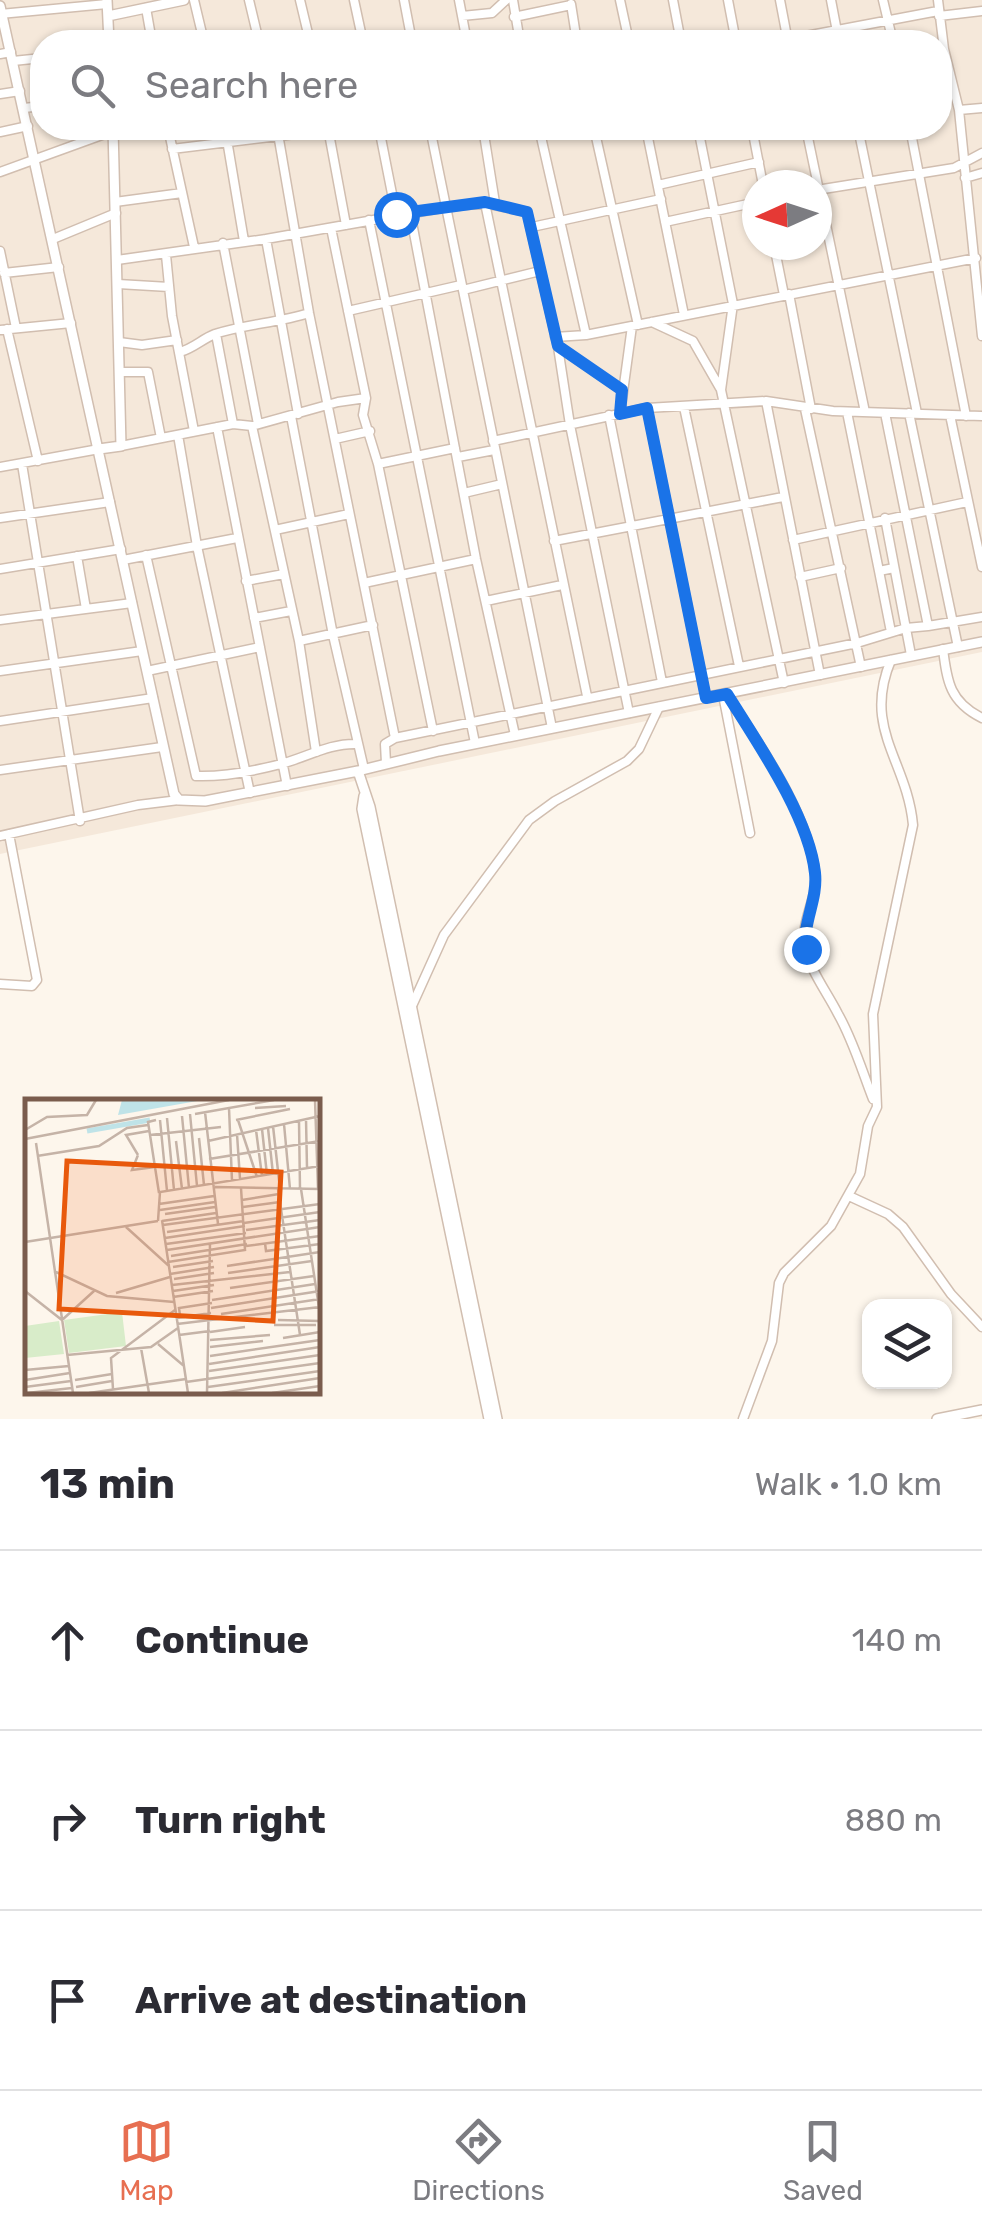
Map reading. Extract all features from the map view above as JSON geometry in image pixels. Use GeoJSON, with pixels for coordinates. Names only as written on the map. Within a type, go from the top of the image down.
{"type":"FeatureCollection","features":[{"type":"Feature","properties":{"kind":"street"},"geometry":{"type":"LineString","coordinates":[[108,16],[184,0]]}},
{"type":"Feature","properties":{"kind":"street"},"geometry":{"type":"LineString","coordinates":[[194,0],[201,30]]}},
{"type":"Feature","properties":{"kind":"street"},"geometry":{"type":"LineString","coordinates":[[249,0],[256,30]]}},
{"type":"Feature","properties":{"kind":"street"},"geometry":{"type":"LineString","coordinates":[[300,0],[307,30]]}},
{"type":"Feature","properties":{"kind":"street"},"geometry":{"type":"LineString","coordinates":[[354,0],[360,30]]}},
{"type":"Feature","properties":{"kind":"street"},"geometry":{"type":"LineString","coordinates":[[404,0],[410,30]]}},
{"type":"Feature","properties":{"kind":"street"},"geometry":{"type":"LineString","coordinates":[[459,0],[465,30]]}},
{"type":"Feature","properties":{"kind":"street"},"geometry":{"type":"LineString","coordinates":[[462,16],[492,13],[510,0],[517,30]]}},
{"type":"Feature","properties":{"kind":"street"},"geometry":{"type":"LineString","coordinates":[[620,0],[626,30]]}},
{"type":"Feature","properties":{"kind":"street"},"geometry":{"type":"LineString","coordinates":[[672,0],[678,30]]}},
{"type":"Feature","properties":{"kind":"street"},"geometry":{"type":"LineString","coordinates":[[728,0],[734,30]]}},
{"type":"Feature","properties":{"kind":"street"},"geometry":{"type":"LineString","coordinates":[[780,0],[785,30]]}},
{"type":"Feature","properties":{"kind":"street"},"geometry":{"type":"LineString","coordinates":[[830,0],[836,30],[939,13],[982,11]]}},
{"type":"Feature","properties":{"kind":"street"},"geometry":{"type":"LineString","coordinates":[[884,0],[890,30]]}},
{"type":"Feature","properties":{"kind":"street"},"geometry":{"type":"LineString","coordinates":[[938,0],[940,30]]}},
{"type":"Feature","properties":{"kind":"street"},"geometry":{"type":"LineString","coordinates":[[30,135],[8,56],[1,11],[107,2],[109,30]]}},
{"type":"Feature","properties":{"kind":"street"},"geometry":{"type":"LineString","coordinates":[[514,16],[570,2],[575,30]]}},
{"type":"Feature","properties":{"kind":"street"},"geometry":{"type":"LineString","coordinates":[[146,8],[150,30]]}},
{"type":"Feature","properties":{"kind":"street"},"geometry":{"type":"LineString","coordinates":[[952,87],[978,238],[982,336]]}},
{"type":"Feature","properties":{"kind":"street"},"geometry":{"type":"LineString","coordinates":[[0,94],[20,91]]}},
{"type":"Feature","properties":{"kind":"street"},"geometry":{"type":"LineString","coordinates":[[24,108],[30,107]]}},
{"type":"Feature","properties":{"kind":"street"},"geometry":{"type":"LineString","coordinates":[[958,110],[982,108]]}},
{"type":"Feature","properties":{"kind":"street"},"geometry":{"type":"LineString","coordinates":[[0,132],[28,126]]}},
{"type":"Feature","properties":{"kind":"street"},"geometry":{"type":"LineString","coordinates":[[31,140],[162,747],[179,800]]}},
{"type":"Feature","properties":{"kind":"street"},"geometry":{"type":"LineString","coordinates":[[0,172],[83,140]]}},
{"type":"Feature","properties":{"kind":"street"},"geometry":{"type":"LineString","coordinates":[[113,140],[122,446]]}},
{"type":"Feature","properties":{"kind":"street"},"geometry":{"type":"LineString","coordinates":[[170,140],[194,247]]}},
{"type":"Feature","properties":{"kind":"street"},"geometry":{"type":"LineString","coordinates":[[228,140],[244,241]]}},
{"type":"Feature","properties":{"kind":"street"},"geometry":{"type":"LineString","coordinates":[[172,150],[247,140]]}},
{"type":"Feature","properties":{"kind":"street"},"geometry":{"type":"LineString","coordinates":[[279,140],[327,406],[395,738]]}},
{"type":"Feature","properties":{"kind":"street"},"geometry":{"type":"LineString","coordinates":[[330,140],[346,226]]}},
{"type":"Feature","properties":{"kind":"street"},"geometry":{"type":"LineString","coordinates":[[382,140],[396,214]]}},
{"type":"Feature","properties":{"kind":"street"},"geometry":{"type":"LineString","coordinates":[[433,140],[552,728]]}},
{"type":"Feature","properties":{"kind":"street"},"geometry":{"type":"LineString","coordinates":[[484,140],[496,203]]}},
{"type":"Feature","properties":{"kind":"street"},"geometry":{"type":"LineString","coordinates":[[543,140],[586,335]]}},
{"type":"Feature","properties":{"kind":"street"},"geometry":{"type":"LineString","coordinates":[[596,140],[635,325],[620,414]]}},
{"type":"Feature","properties":{"kind":"street"},"geometry":{"type":"LineString","coordinates":[[649,140],[684,315]]}},
{"type":"Feature","properties":{"kind":"street"},"geometry":{"type":"LineString","coordinates":[[700,140],[733,304],[721,390]]}},
{"type":"Feature","properties":{"kind":"street"},"geometry":{"type":"LineString","coordinates":[[754,140],[760,170]]}},
{"type":"Feature","properties":{"kind":"street"},"geometry":{"type":"LineString","coordinates":[[808,140],[814,170]]}},
{"type":"Feature","properties":{"kind":"street"},"geometry":{"type":"LineString","coordinates":[[861,140],[890,274],[912,413],[958,647]]}},
{"type":"Feature","properties":{"kind":"street"},"geometry":{"type":"LineString","coordinates":[[912,140],[966,416]]}},
{"type":"Feature","properties":{"kind":"street"},"geometry":{"type":"LineString","coordinates":[[832,187],[954,168],[982,153]]}},
{"type":"Feature","properties":{"kind":"street"},"geometry":{"type":"LineString","coordinates":[[658,185],[759,162]]}},
{"type":"Feature","properties":{"kind":"street"},"geometry":{"type":"LineString","coordinates":[[966,178],[982,173]]}},
{"type":"Feature","properties":{"kind":"street"},"geometry":{"type":"LineString","coordinates":[[53,239],[116,208],[182,193]]}},
{"type":"Feature","properties":{"kind":"street"},"geometry":{"type":"LineString","coordinates":[[532,226],[660,199]]}},
{"type":"Feature","properties":{"kind":"street"},"geometry":{"type":"LineString","coordinates":[[969,203],[982,199]]}},
{"type":"Feature","properties":{"kind":"street"},"geometry":{"type":"LineString","coordinates":[[485,202],[587,696]]}},
{"type":"Feature","properties":{"kind":"street"},"geometry":{"type":"LineString","coordinates":[[117,260],[485,202],[527,212],[558,346],[570,425],[629,713]]}},
{"type":"Feature","properties":{"kind":"street"},"geometry":{"type":"LineString","coordinates":[[664,222],[742,205]]}},
{"type":"Feature","properties":{"kind":"street"},"geometry":{"type":"LineString","coordinates":[[410,212],[476,558],[516,735]]}},
{"type":"Feature","properties":{"kind":"street"},"geometry":{"type":"LineString","coordinates":[[369,220],[474,744]]}},
{"type":"Feature","properties":{"kind":"street"},"geometry":{"type":"LineString","coordinates":[[331,228],[366,398],[363,415],[378,464],[433,731]]}},
{"type":"Feature","properties":{"kind":"street"},"geometry":{"type":"LineString","coordinates":[[266,238],[311,523],[357,744],[362,809],[488,1419]]}},
{"type":"Feature","properties":{"kind":"street"},"geometry":{"type":"LineString","coordinates":[[223,243],[316,752]]}},
{"type":"Feature","properties":{"kind":"street"},"geometry":{"type":"LineString","coordinates":[[0,251],[8,329],[38,462]]}},
{"type":"Feature","properties":{"kind":"street"},"geometry":{"type":"LineString","coordinates":[[166,254],[194,432]]}},
{"type":"Feature","properties":{"kind":"street"},"geometry":{"type":"LineString","coordinates":[[832,256],[865,412]]}},
{"type":"Feature","properties":{"kind":"street"},"geometry":{"type":"LineString","coordinates":[[778,260],[830,530],[862,667]]}},
{"type":"Feature","properties":{"kind":"street"},"geometry":{"type":"LineString","coordinates":[[554,336],[586,335],[935,264],[978,263]]}},
{"type":"Feature","properties":{"kind":"street"},"geometry":{"type":"LineString","coordinates":[[3,274],[59,267]]}},
{"type":"Feature","properties":{"kind":"street"},"geometry":{"type":"LineString","coordinates":[[348,311],[540,271]]}},
{"type":"Feature","properties":{"kind":"street"},"geometry":{"type":"LineString","coordinates":[[118,284],[169,287]]}},
{"type":"Feature","properties":{"kind":"street"},"geometry":{"type":"LineString","coordinates":[[180,352],[197,347],[216,334],[309,313]]}},
{"type":"Feature","properties":{"kind":"street"},"geometry":{"type":"LineString","coordinates":[[652,322],[693,341],[721,390],[784,683]]}},
{"type":"Feature","properties":{"kind":"street"},"geometry":{"type":"LineString","coordinates":[[8,329],[71,324]]}},
{"type":"Feature","properties":{"kind":"street"},"geometry":{"type":"LineString","coordinates":[[216,334],[233,424]]}},
{"type":"Feature","properties":{"kind":"street"},"geometry":{"type":"LineString","coordinates":[[119,342],[142,345],[177,340]]}},
{"type":"Feature","properties":{"kind":"street"},"geometry":{"type":"LineString","coordinates":[[558,346],[622,390]]}},
{"type":"Feature","properties":{"kind":"street"},"geometry":{"type":"LineString","coordinates":[[120,372],[148,372],[161,438]]}},
{"type":"Feature","properties":{"kind":"street"},"geometry":{"type":"LineString","coordinates":[[0,467],[233,424],[255,425],[366,398]]}},
{"type":"Feature","properties":{"kind":"street"},"geometry":{"type":"LineString","coordinates":[[378,464],[493,446],[530,432],[647,408],[766,401],[847,412],[982,416]]}},
{"type":"Feature","properties":{"kind":"street"},"geometry":{"type":"LineString","coordinates":[[766,401],[820,675]]}},
{"type":"Feature","properties":{"kind":"street"},"geometry":{"type":"LineString","coordinates":[[684,407],[739,666]]}},
{"type":"Feature","properties":{"kind":"street"},"geometry":{"type":"LineString","coordinates":[[647,408],[706,698]]}},
{"type":"Feature","properties":{"kind":"street"},"geometry":{"type":"LineString","coordinates":[[847,412],[891,632]]}},
{"type":"Feature","properties":{"kind":"street"},"geometry":{"type":"LineString","coordinates":[[885,413],[928,626]]}},
{"type":"Feature","properties":{"kind":"street"},"geometry":{"type":"LineString","coordinates":[[609,415],[662,682]]}},
{"type":"Feature","properties":{"kind":"street"},"geometry":{"type":"LineString","coordinates":[[950,415],[982,567]]}},
{"type":"Feature","properties":{"kind":"street"},"geometry":{"type":"LineString","coordinates":[[217,427],[287,786]]}},
{"type":"Feature","properties":{"kind":"street"},"geometry":{"type":"LineString","coordinates":[[335,439],[370,431]]}},
{"type":"Feature","properties":{"kind":"street"},"geometry":{"type":"LineString","coordinates":[[178,435],[197,546],[250,793]]}},
{"type":"Feature","properties":{"kind":"street"},"geometry":{"type":"LineString","coordinates":[[22,464],[80,820]]}},
{"type":"Feature","properties":{"kind":"street"},"geometry":{"type":"LineString","coordinates":[[464,493],[502,484]]}},
{"type":"Feature","properties":{"kind":"street"},"geometry":{"type":"LineString","coordinates":[[554,541],[783,497]]}},
{"type":"Feature","properties":{"kind":"street"},"geometry":{"type":"LineString","coordinates":[[0,518],[110,502]]}},
{"type":"Feature","properties":{"kind":"street"},"geometry":{"type":"LineString","coordinates":[[792,540],[967,502]]}},
{"type":"Feature","properties":{"kind":"street"},"geometry":{"type":"LineString","coordinates":[[275,530],[348,514]]}},
{"type":"Feature","properties":{"kind":"street"},"geometry":{"type":"LineString","coordinates":[[886,518],[911,656]]}},
{"type":"Feature","properties":{"kind":"street"},"geometry":{"type":"LineString","coordinates":[[0,569],[77,556],[146,555],[237,538]]}},
{"type":"Feature","properties":{"kind":"street"},"geometry":{"type":"LineString","coordinates":[[146,555],[193,772],[200,776],[243,772],[282,764],[336,745],[357,744]]}},
{"type":"Feature","properties":{"kind":"street"},"geometry":{"type":"LineString","coordinates":[[77,556],[86,609]]}},
{"type":"Feature","properties":{"kind":"street"},"geometry":{"type":"LineString","coordinates":[[364,583],[476,558]]}},
{"type":"Feature","properties":{"kind":"street"},"geometry":{"type":"LineString","coordinates":[[800,577],[841,568]]}},
{"type":"Feature","properties":{"kind":"street"},"geometry":{"type":"LineString","coordinates":[[879,571],[894,568]]}},
{"type":"Feature","properties":{"kind":"street"},"geometry":{"type":"LineString","coordinates":[[246,580],[284,574]]}},
{"type":"Feature","properties":{"kind":"street"},"geometry":{"type":"LineString","coordinates":[[486,601],[562,585]]}},
{"type":"Feature","properties":{"kind":"street"},"geometry":{"type":"LineString","coordinates":[[0,620],[132,603]]}},
{"type":"Feature","properties":{"kind":"street"},"geometry":{"type":"LineString","coordinates":[[254,618],[291,612]]}},
{"type":"Feature","properties":{"kind":"street"},"geometry":{"type":"LineString","coordinates":[[386,763],[386,744],[395,738],[857,643],[906,628],[982,617]]}},
{"type":"Feature","properties":{"kind":"street"},"geometry":{"type":"LineString","coordinates":[[298,641],[372,625]]}},
{"type":"Feature","properties":{"kind":"street"},"geometry":{"type":"LineString","coordinates":[[0,984],[32,986],[37,980],[5,835],[138,806],[206,801],[287,786],[516,735],[982,642]]}},
{"type":"Feature","properties":{"kind":"street"},"geometry":{"type":"LineString","coordinates":[[147,671],[260,647]]}},
{"type":"Feature","properties":{"kind":"street"},"geometry":{"type":"LineString","coordinates":[[0,671],[142,650]]}},
{"type":"Feature","properties":{"kind":"street"},"geometry":{"type":"LineString","coordinates":[[943,650],[947,682],[962,704],[982,718]]}},
{"type":"Feature","properties":{"kind":"street"},"geometry":{"type":"LineString","coordinates":[[743,1419],[772,1340],[779,1283],[784,1273],[831,1226],[849,1196],[860,1174],[868,1126],[877,1108],[873,1014],[913,825],[912,808],[882,726],[881,684],[891,660]]}},
{"type":"Feature","properties":{"kind":"street"},"geometry":{"type":"LineString","coordinates":[[725,695],[771,760],[805,838],[815,872],[804,932],[806,949],[821,986],[840,1016],[877,1108]]}},
{"type":"Feature","properties":{"kind":"street"},"geometry":{"type":"LineString","coordinates":[[725,695],[750,833]]}},
{"type":"Feature","properties":{"kind":"street"},"geometry":{"type":"LineString","coordinates":[[0,721],[153,698]]}},
{"type":"Feature","properties":{"kind":"street"},"geometry":{"type":"LineString","coordinates":[[412,1008],[444,934],[522,829],[555,801],[627,761],[639,749],[658,707]]}},
{"type":"Feature","properties":{"kind":"street"},"geometry":{"type":"LineString","coordinates":[[0,770],[162,747]]}},
{"type":"Feature","properties":{"kind":"street"},"geometry":{"type":"LineString","coordinates":[[364,796],[370,807],[497,1419]]}},
{"type":"Feature","properties":{"kind":"street"},"geometry":{"type":"LineString","coordinates":[[849,1196],[888,1214],[903,1227],[951,1294],[982,1327]]}},
{"type":"Feature","properties":{"kind":"street"},"geometry":{"type":"LineString","coordinates":[[937,1419],[982,1410]]}},
{"type":"Feature","properties":{"kind":"shaded area"},"geometry":{"type":"Polygon","coordinates":[[[0,0],[982,0],[982,652],[0,854],[0,0]]]}},
{"type":"Feature","properties":{"kind":"route"},"geometry":{"type":"LineString","coordinates":[[396,214],[485,202],[530,214],[558,346],[622,390],[620,414],[647,408],[706,698],[727,694],[771,760],[805,838],[815,872],[804,932],[806,949]]}}]}
